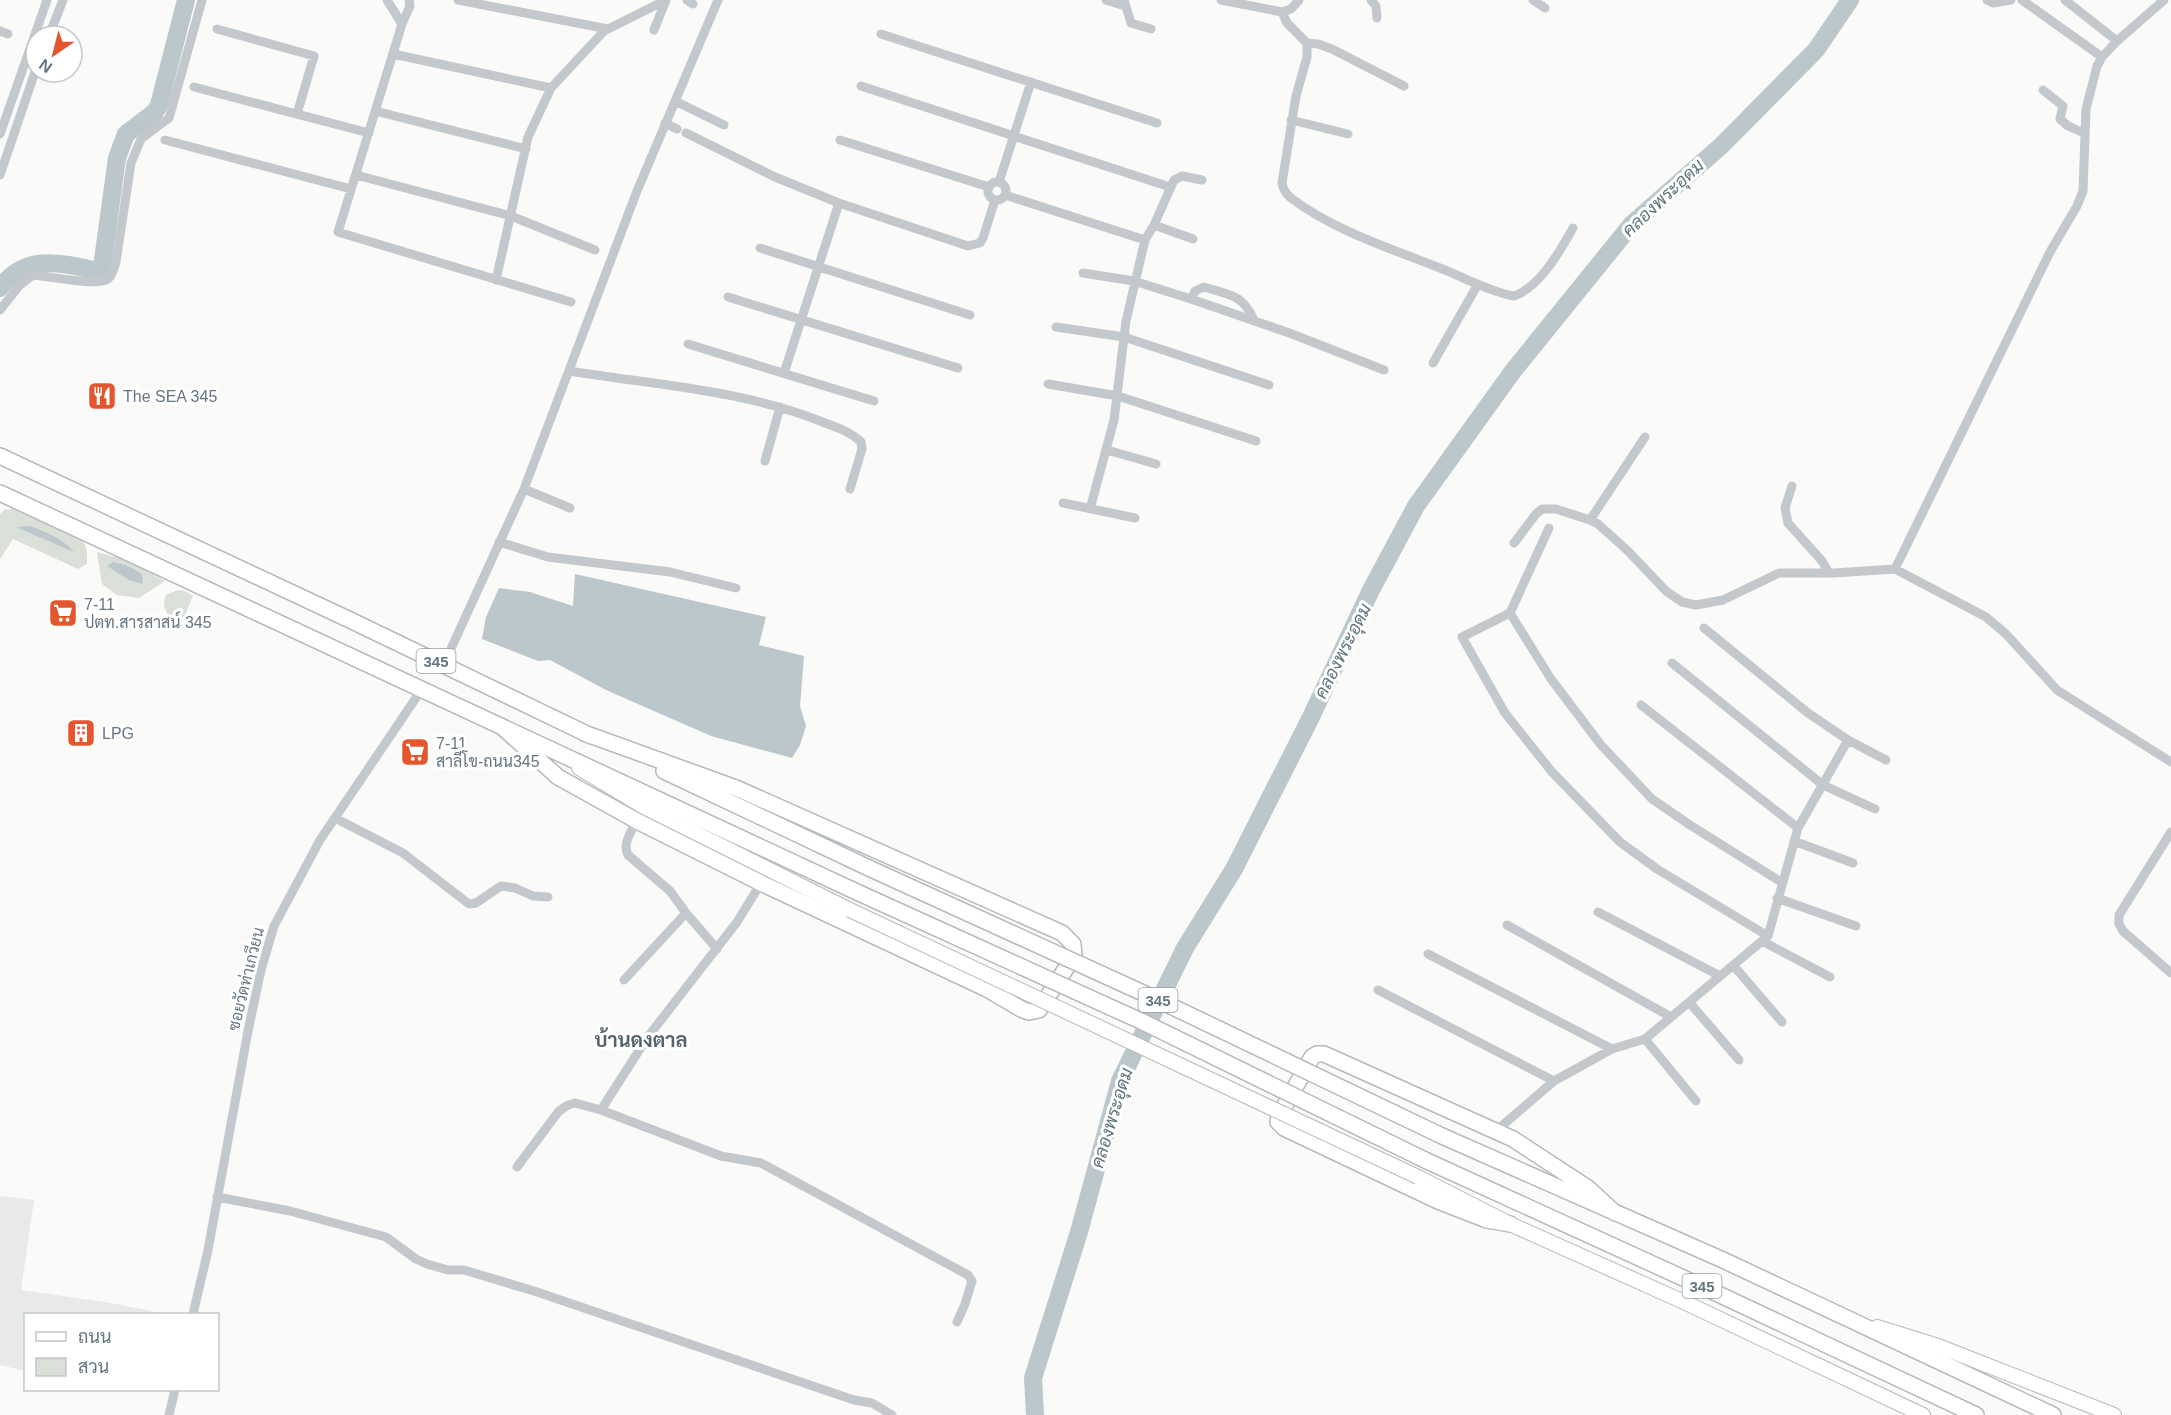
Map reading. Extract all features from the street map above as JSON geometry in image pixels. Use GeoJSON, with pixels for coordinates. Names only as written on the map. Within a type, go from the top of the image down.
{"type":"FeatureCollection","features":[{"type":"Feature","properties":{"kind":"main road","name":"345"},"geometry":{"type":"LineString","coordinates":[[0,456],[444,664],[584,733],[871,868],[1143,993],[1442,1136],[1863,1324],[2053,1415]]}},
{"type":"Feature","properties":{"kind":"main road","name":"345"},"geometry":{"type":"LineString","coordinates":[[0,493],[859,893],[1143,1022],[1427,1161],[1976,1415]]}},
{"type":"Feature","properties":{"kind":"main road"},"geometry":{"type":"LineString","coordinates":[[501,726],[558,777],[637,821],[760,883],[987,989],[1029,1012],[1040,1010],[1074,956],[1073,944],[1062,933],[746,792],[584,733]]}},
{"type":"Feature","properties":{"kind":"main road","name":"345"},"geometry":{"type":"LineString","coordinates":[[554,751],[603,784],[644,807],[850,910],[1418,1177],[1510,1224],[1684,1302],[1923,1415]]}},
{"type":"Feature","properties":{"kind":"main road"},"geometry":{"type":"LineString","coordinates":[[1510,1224],[1487,1221],[1438,1201],[1284,1128],[1278,1122],[1279,1116],[1312,1057],[1324,1054],[1528,1147],[1598,1196],[1615,1213]]}},
{"type":"Feature","properties":{"kind":"main road","name":"345"},"geometry":{"type":"LineString","coordinates":[[1863,1324],[1905,1334],[2114,1415]]}},
{"type":"Feature","properties":{"kind":"street"},"geometry":{"type":"LineString","coordinates":[[0,134],[47,0]]}},
{"type":"Feature","properties":{"kind":"street"},"geometry":{"type":"LineString","coordinates":[[53,24],[63,0]]}},
{"type":"Feature","properties":{"kind":"street"},"geometry":{"type":"LineString","coordinates":[[0,310],[19,286],[33,275],[95,283],[108,279],[112,274],[116,262],[131,164],[141,139],[169,118],[202,0]]}},
{"type":"Feature","properties":{"kind":"street"},"geometry":{"type":"LineString","coordinates":[[387,0],[402,24]]}},
{"type":"Feature","properties":{"kind":"street"},"geometry":{"type":"LineString","coordinates":[[409,0],[410,6],[402,24],[338,232],[571,302]]}},
{"type":"Feature","properties":{"kind":"street"},"geometry":{"type":"LineString","coordinates":[[458,0],[608,29]]}},
{"type":"Feature","properties":{"kind":"street"},"geometry":{"type":"LineString","coordinates":[[496,280],[528,138],[551,88],[603,31],[666,0],[654,30]]}},
{"type":"Feature","properties":{"kind":"street"},"geometry":{"type":"LineString","coordinates":[[444,664],[524,489],[637,191],[718,0]]}},
{"type":"Feature","properties":{"kind":"street"},"geometry":{"type":"LineString","coordinates":[[1106,0],[1125,3],[1131,23],[1151,28]]}},
{"type":"Feature","properties":{"kind":"street"},"geometry":{"type":"LineString","coordinates":[[1225,0],[1261,4],[1282,12],[1291,9],[1299,0]]}},
{"type":"Feature","properties":{"kind":"street"},"geometry":{"type":"LineString","coordinates":[[1371,0],[1376,6],[1377,18]]}},
{"type":"Feature","properties":{"kind":"street"},"geometry":{"type":"LineString","coordinates":[[1533,0],[1545,8]]}},
{"type":"Feature","properties":{"kind":"street"},"geometry":{"type":"LineString","coordinates":[[1988,0],[1994,3],[2012,0]]}},
{"type":"Feature","properties":{"kind":"street"},"geometry":{"type":"LineString","coordinates":[[2022,0],[2102,57]]}},
{"type":"Feature","properties":{"kind":"street"},"geometry":{"type":"LineString","coordinates":[[2065,0],[2118,41]]}},
{"type":"Feature","properties":{"kind":"street"},"geometry":{"type":"LineString","coordinates":[[1895,569],[2050,252],[2077,206],[2085,178],[2086,110],[2097,66],[2102,57],[2118,41],[2164,0]]}},
{"type":"Feature","properties":{"kind":"street"},"geometry":{"type":"LineString","coordinates":[[1282,12],[1287,23],[1307,43],[1332,49],[1404,86]]}},
{"type":"Feature","properties":{"kind":"street"},"geometry":{"type":"LineString","coordinates":[[217,29],[314,56],[297,114]]}},
{"type":"Feature","properties":{"kind":"street"},"geometry":{"type":"LineString","coordinates":[[881,34],[1157,123]]}},
{"type":"Feature","properties":{"kind":"street"},"geometry":{"type":"LineString","coordinates":[[1307,43],[1307,57],[1298,82],[1282,183],[1283,189],[1289,196],[1330,221],[1357,234],[1478,284],[1514,296],[1523,292],[1557,257],[1573,228]]}},
{"type":"Feature","properties":{"kind":"street"},"geometry":{"type":"LineString","coordinates":[[393,54],[551,88]]}},
{"type":"Feature","properties":{"kind":"street"},"geometry":{"type":"LineString","coordinates":[[999,182],[1031,82]]}},
{"type":"Feature","properties":{"kind":"street"},"geometry":{"type":"LineString","coordinates":[[0,176],[31,84]]}},
{"type":"Feature","properties":{"kind":"street"},"geometry":{"type":"LineString","coordinates":[[861,86],[1170,187]]}},
{"type":"Feature","properties":{"kind":"street"},"geometry":{"type":"LineString","coordinates":[[194,87],[369,133]]}},
{"type":"Feature","properties":{"kind":"street"},"geometry":{"type":"LineString","coordinates":[[2043,90],[2063,106],[2060,119],[2062,122],[2084,133]]}},
{"type":"Feature","properties":{"kind":"street"},"geometry":{"type":"LineString","coordinates":[[675,101],[724,125]]}},
{"type":"Feature","properties":{"kind":"street"},"geometry":{"type":"LineString","coordinates":[[375,111],[526,149]]}},
{"type":"Feature","properties":{"kind":"street"},"geometry":{"type":"LineString","coordinates":[[1291,120],[1348,134]]}},
{"type":"Feature","properties":{"kind":"street"},"geometry":{"type":"LineString","coordinates":[[665,123],[775,177],[839,203],[968,246],[980,243],[983,238],[994,200]]}},
{"type":"Feature","properties":{"kind":"street"},"geometry":{"type":"LineString","coordinates":[[165,140],[351,189]]}},
{"type":"Feature","properties":{"kind":"street"},"geometry":{"type":"LineString","coordinates":[[840,140],[988,187]]}},
{"type":"Feature","properties":{"kind":"street"},"geometry":{"type":"LineString","coordinates":[[356,175],[511,216],[595,250]]}},
{"type":"Feature","properties":{"kind":"street"},"geometry":{"type":"LineString","coordinates":[[1090,509],[1107,450],[1118,396],[1124,337],[1144,240],[1154,225],[1170,187],[1178,177],[1202,180]]}},
{"type":"Feature","properties":{"kind":"street"},"geometry":{"type":"LineString","coordinates":[[988,187],[999,182]]}},
{"type":"Feature","properties":{"kind":"street"},"geometry":{"type":"LineString","coordinates":[[999,182],[1005,188],[1005,195]]}},
{"type":"Feature","properties":{"kind":"street"},"geometry":{"type":"LineString","coordinates":[[988,187],[988,195],[994,200],[999,200],[1005,195]]}},
{"type":"Feature","properties":{"kind":"street"},"geometry":{"type":"LineString","coordinates":[[1005,195],[1144,240]]}},
{"type":"Feature","properties":{"kind":"street"},"geometry":{"type":"LineString","coordinates":[[784,374],[839,203]]}},
{"type":"Feature","properties":{"kind":"street"},"geometry":{"type":"LineString","coordinates":[[1154,225],[1192,239]]}},
{"type":"Feature","properties":{"kind":"street"},"geometry":{"type":"LineString","coordinates":[[760,248],[970,315]]}},
{"type":"Feature","properties":{"kind":"street"},"geometry":{"type":"LineString","coordinates":[[1083,273],[1134,281],[1191,299],[1384,370]]}},
{"type":"Feature","properties":{"kind":"street"},"geometry":{"type":"LineString","coordinates":[[1433,363],[1478,284]]}},
{"type":"Feature","properties":{"kind":"street"},"geometry":{"type":"LineString","coordinates":[[1191,299],[1195,291],[1204,287],[1231,295],[1247,305],[1254,321]]}},
{"type":"Feature","properties":{"kind":"street"},"geometry":{"type":"LineString","coordinates":[[728,297],[958,368]]}},
{"type":"Feature","properties":{"kind":"street"},"geometry":{"type":"LineString","coordinates":[[1056,327],[1124,337],[1269,385]]}},
{"type":"Feature","properties":{"kind":"street"},"geometry":{"type":"LineString","coordinates":[[688,344],[873,401]]}},
{"type":"Feature","properties":{"kind":"street"},"geometry":{"type":"LineString","coordinates":[[570,371],[715,393],[780,407],[849,433],[861,442],[862,449],[850,489]]}},
{"type":"Feature","properties":{"kind":"street"},"geometry":{"type":"LineString","coordinates":[[1048,384],[1118,396],[1256,441]]}},
{"type":"Feature","properties":{"kind":"street"},"geometry":{"type":"LineString","coordinates":[[765,461],[780,407]]}},
{"type":"Feature","properties":{"kind":"street"},"geometry":{"type":"LineString","coordinates":[[1590,520],[1646,437]]}},
{"type":"Feature","properties":{"kind":"street"},"geometry":{"type":"LineString","coordinates":[[1107,450],[1156,464]]}},
{"type":"Feature","properties":{"kind":"street"},"geometry":{"type":"LineString","coordinates":[[1792,486],[1785,508],[1788,523],[1822,561],[1829,573]]}},
{"type":"Feature","properties":{"kind":"street"},"geometry":{"type":"LineString","coordinates":[[524,489],[570,508]]}},
{"type":"Feature","properties":{"kind":"street"},"geometry":{"type":"LineString","coordinates":[[1063,503],[1135,518]]}},
{"type":"Feature","properties":{"kind":"street"},"geometry":{"type":"LineString","coordinates":[[1514,543],[1542,509],[1556,509],[1590,520],[1621,544],[1666,591],[1688,605],[1723,600],[1779,573],[1895,569],[1986,617],[2006,634],[2056,690],[2171,762]]}},
{"type":"Feature","properties":{"kind":"street"},"geometry":{"type":"LineString","coordinates":[[1550,528],[1510,613],[1462,637],[1505,713],[1552,772],[1620,842],[1657,869],[1830,978]]}},
{"type":"Feature","properties":{"kind":"street"},"geometry":{"type":"LineString","coordinates":[[500,542],[548,557],[670,572],[736,588]]}},
{"type":"Feature","properties":{"kind":"street"},"geometry":{"type":"LineString","coordinates":[[1510,613],[1551,679],[1600,745],[1652,799],[1781,882]]}},
{"type":"Feature","properties":{"kind":"street"},"geometry":{"type":"LineString","coordinates":[[1704,628],[1808,713],[1848,740],[1886,760]]}},
{"type":"Feature","properties":{"kind":"street"},"geometry":{"type":"LineString","coordinates":[[1672,663],[1823,785],[1875,809]]}},
{"type":"Feature","properties":{"kind":"street","name":"ซอยวัดท่าเกวียน"},"geometry":{"type":"LineString","coordinates":[[193,1313],[208,1250],[248,1031],[268,942],[274,926],[320,840],[422,689]]}},
{"type":"Feature","properties":{"kind":"street"},"geometry":{"type":"LineString","coordinates":[[1641,705],[1798,828]]}},
{"type":"Feature","properties":{"kind":"street"},"geometry":{"type":"LineString","coordinates":[[1496,1131],[1554,1081],[1612,1049],[1645,1039],[1765,938],[1798,828],[1848,740]]}},
{"type":"Feature","properties":{"kind":"street"},"geometry":{"type":"LineString","coordinates":[[335,818],[403,853],[469,904],[476,903],[501,886],[515,888],[533,896],[548,897]]}},
{"type":"Feature","properties":{"kind":"street"},"geometry":{"type":"LineString","coordinates":[[637,821],[626,843],[626,850],[634,861],[670,891],[717,949]]}},
{"type":"Feature","properties":{"kind":"street"},"geometry":{"type":"LineString","coordinates":[[2171,832],[2120,915],[2119,924],[2123,931],[2171,973]]}},
{"type":"Feature","properties":{"kind":"street"},"geometry":{"type":"LineString","coordinates":[[1794,841],[1853,862]]}},
{"type":"Feature","properties":{"kind":"street"},"geometry":{"type":"LineString","coordinates":[[601,1110],[636,1054],[737,922],[760,883]]}},
{"type":"Feature","properties":{"kind":"street"},"geometry":{"type":"LineString","coordinates":[[1778,898],[1856,926]]}},
{"type":"Feature","properties":{"kind":"street"},"geometry":{"type":"LineString","coordinates":[[1598,912],[1720,976]]}},
{"type":"Feature","properties":{"kind":"street"},"geometry":{"type":"LineString","coordinates":[[624,980],[686,913]]}},
{"type":"Feature","properties":{"kind":"street"},"geometry":{"type":"LineString","coordinates":[[1507,926],[1671,1017]]}},
{"type":"Feature","properties":{"kind":"street"},"geometry":{"type":"LineString","coordinates":[[1428,954],[1612,1049]]}},
{"type":"Feature","properties":{"kind":"street"},"geometry":{"type":"LineString","coordinates":[[1733,965],[1782,1022]]}},
{"type":"Feature","properties":{"kind":"street"},"geometry":{"type":"LineString","coordinates":[[1378,990],[1554,1081]]}},
{"type":"Feature","properties":{"kind":"street"},"geometry":{"type":"LineString","coordinates":[[1689,1002],[1739,1060]]}},
{"type":"Feature","properties":{"kind":"street"},"geometry":{"type":"LineString","coordinates":[[1645,1039],[1696,1101]]}},
{"type":"Feature","properties":{"kind":"street"},"geometry":{"type":"LineString","coordinates":[[517,1167],[559,1111],[575,1103],[601,1110],[721,1156],[761,1163],[968,1275],[972,1281],[957,1322]]}},
{"type":"Feature","properties":{"kind":"street"},"geometry":{"type":"LineString","coordinates":[[217,1197],[290,1211],[386,1237],[416,1259],[427,1264],[448,1270],[464,1270],[534,1291],[854,1400],[872,1403],[892,1415]]}},
{"type":"Feature","properties":{"kind":"street"},"geometry":{"type":"LineString","coordinates":[[169,1415],[175,1391]]}},
{"type":"Feature","properties":{"kind":"shaded area"},"geometry":{"type":"Polygon","coordinates":[[[30,526],[59,539],[74,552],[16,527],[30,526]]]}},
{"type":"Feature","properties":{"kind":"shaded area"},"geometry":{"type":"Polygon","coordinates":[[[113,562],[126,565],[142,574],[143,584],[129,580],[107,566],[113,562]]]}},
{"type":"Feature","properties":{"kind":"shaded area"},"geometry":{"type":"Polygon","coordinates":[[[575,574],[766,617],[759,645],[804,656],[800,706],[806,726],[800,745],[792,758],[711,736],[606,690],[550,660],[538,661],[482,639],[486,617],[499,588],[530,592],[573,606],[575,574]]]}},
{"type":"Feature","properties":{"kind":"shaded area"},"geometry":{"type":"Polygon","coordinates":[[[0,1196],[34,1200],[21,1290],[161,1313],[24,1313],[24,1371],[0,1365],[0,1196]]]}},
{"type":"Feature","properties":{"kind":"green space"},"geometry":{"type":"Polygon","coordinates":[[[13,509],[50,522],[76,536],[85,546],[87,564],[78,569],[13,539],[0,559],[0,514],[4,510],[13,509]]]}},
{"type":"Feature","properties":{"kind":"green space"},"geometry":{"type":"Polygon","coordinates":[[[97,552],[126,560],[165,581],[139,598],[117,595],[102,584],[97,552]]]}},
{"type":"Feature","properties":{"kind":"green space"},"geometry":{"type":"Polygon","coordinates":[[[178,590],[193,596],[181,624],[170,616],[164,605],[166,595],[178,590]]]}},
{"type":"Feature","properties":{"kind":"waterway"},"geometry":{"type":"LineString","coordinates":[[0,288],[21,269],[33,265],[45,263],[71,265],[98,271],[102,267],[117,158],[126,134],[155,112],[159,105],[186,0]]}},
{"type":"Feature","properties":{"kind":"waterway","name":"คลองพระอุดม"},"geometry":{"type":"LineString","coordinates":[[1035,1415],[1033,1378],[1079,1232],[1120,1081],[1185,948],[1234,869],[1310,719],[1371,590],[1416,506],[1513,371],[1632,224],[1721,146],[1816,50],[1850,0]]}},
{"type":"Feature","properties":{"kind":"place","name":"The SEA 345"},"geometry":{"type":"Point","coordinates":[102,396]}},
{"type":"Feature","properties":{"kind":"place","name":"7-11 ปตท.สารสาสน์ 345"},"geometry":{"type":"Point","coordinates":[63,613]}},
{"type":"Feature","properties":{"kind":"place","name":"LPG"},"geometry":{"type":"Point","coordinates":[81,733]}},
{"type":"Feature","properties":{"kind":"place","name":"7-11 สาลีโข-ถนน345"},"geometry":{"type":"Point","coordinates":[415,752]}},
{"type":"Feature","properties":{"kind":"district","name":"บ้านดงตาล"},"geometry":{"type":"Point","coordinates":[641,1040]}}]}
